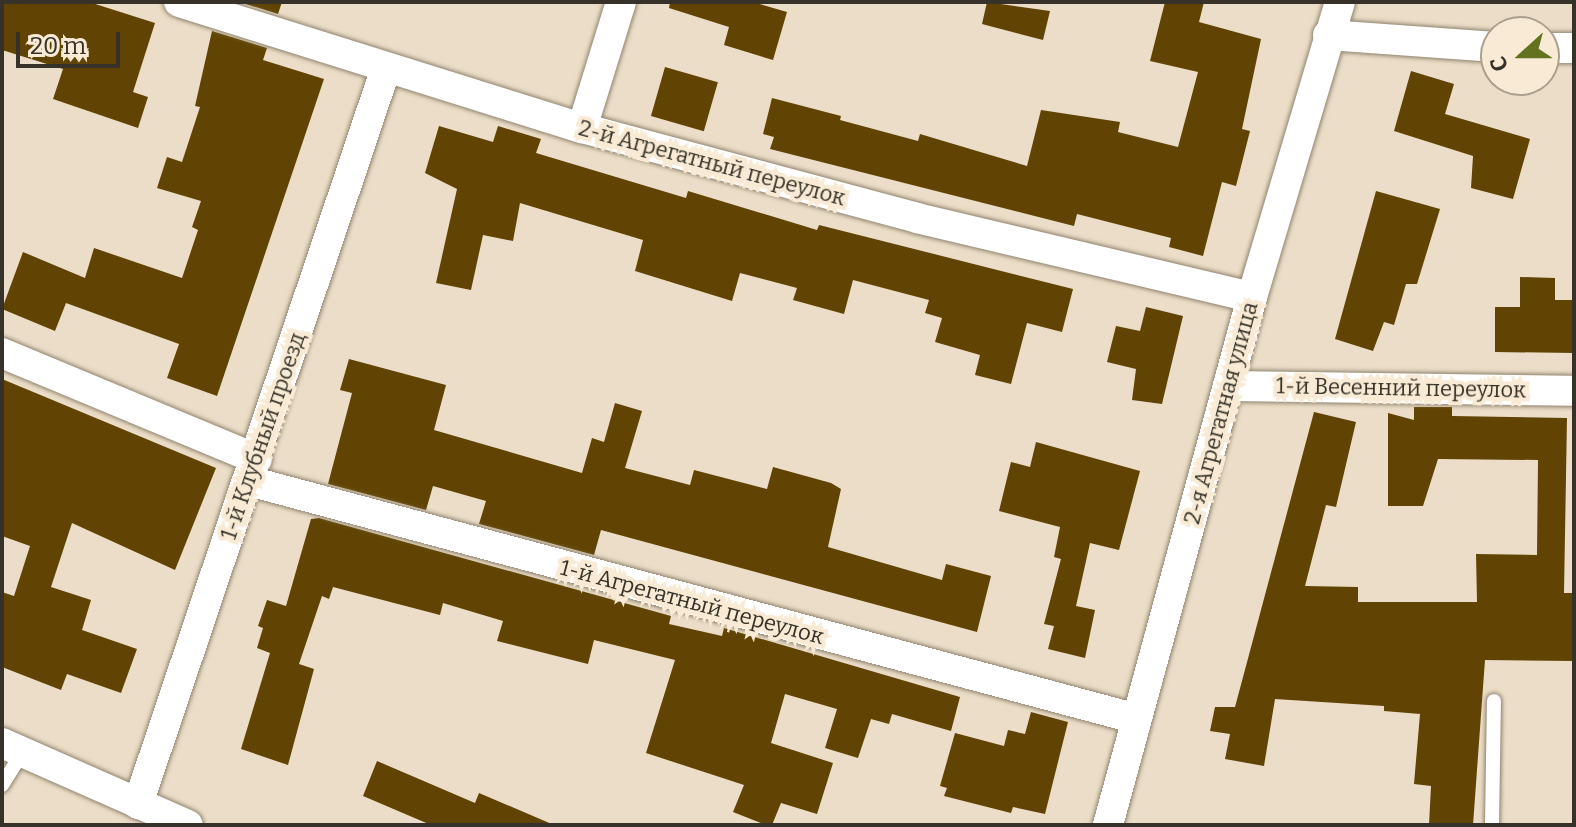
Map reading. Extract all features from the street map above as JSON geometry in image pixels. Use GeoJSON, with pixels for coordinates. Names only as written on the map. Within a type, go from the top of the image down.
{"type":"FeatureCollection","features":[{"type":"Feature","properties":{"kind":"street","name":"2-й Агрегатный переулок"},"geometry":{"type":"LineString","coordinates":[[180,2],[582,128],[917,218],[1252,297]]}},
{"type":"Feature","properties":{"kind":"street"},"geometry":{"type":"LineString","coordinates":[[582,128],[621,2]]}},
{"type":"Feature","properties":{"kind":"street","name":"2-я Агрегатная улица"},"geometry":{"type":"LineString","coordinates":[[1108,825],[1252,297],[1340,2]]}},
{"type":"Feature","properties":{"kind":"street"},"geometry":{"type":"LineString","coordinates":[[1328,35],[1480,46]]}},
{"type":"Feature","properties":{"kind":"street","name":"1-й Клубный проезд"},"geometry":{"type":"LineString","coordinates":[[138,804],[386,68]]}},
{"type":"Feature","properties":{"kind":"street","name":"1-й Агрегатный переулок"},"geometry":{"type":"LineString","coordinates":[[2,353],[253,470],[1137,719]]}},
{"type":"Feature","properties":{"kind":"street","name":"1-й Весенний переулок"},"geometry":{"type":"LineString","coordinates":[[1228,386],[1574,391]]}},
{"type":"Feature","properties":{"kind":"street"},"geometry":{"type":"LineString","coordinates":[[12,748],[188,825]]}},
{"type":"Feature","properties":{"kind":"lane"},"geometry":{"type":"LineString","coordinates":[[1492,825],[1494,701]]}},
{"type":"Feature","properties":{"kind":"lane"},"geometry":{"type":"LineString","coordinates":[[2,785],[12,748]]}},
{"type":"Feature","properties":{"kind":"building"},"geometry":{"type":"Polygon","coordinates":[[[2,2],[89,2],[155,23],[133,92],[148,97],[138,128],[53,99],[63,69],[2,50],[2,2]]]}},
{"type":"Feature","properties":{"kind":"building"},"geometry":{"type":"Polygon","coordinates":[[[239,2],[282,2],[278,14],[239,2]]]}},
{"type":"Feature","properties":{"kind":"building"},"geometry":{"type":"Polygon","coordinates":[[[670,2],[753,2],[787,12],[773,60],[724,45],[729,27],[669,8],[670,2]]]}},
{"type":"Feature","properties":{"kind":"building"},"geometry":{"type":"Polygon","coordinates":[[[987,2],[1050,11],[1043,40],[982,24],[987,2]]]}},
{"type":"Feature","properties":{"kind":"building"},"geometry":{"type":"Polygon","coordinates":[[[1165,2],[1204,2],[1199,22],[1261,39],[1242,129],[1250,131],[1236,186],[1222,182],[1203,256],[1169,247],[1171,238],[1077,214],[1074,226],[770,149],[774,137],[763,134],[772,98],[918,141],[920,134],[1027,166],[1041,110],[1120,122],[1118,132],[1178,147],[1198,72],[1150,61],[1165,2]]]}},
{"type":"Feature","properties":{"kind":"building"},"geometry":{"type":"Polygon","coordinates":[[[212,31],[267,48],[263,60],[324,79],[217,396],[167,378],[179,344],[66,303],[55,331],[2,309],[23,252],[85,278],[94,248],[182,278],[198,230],[192,227],[201,201],[157,188],[167,157],[182,162],[200,107],[195,106],[212,31]]]}},
{"type":"Feature","properties":{"kind":"building"},"geometry":{"type":"Polygon","coordinates":[[[665,67],[718,82],[704,131],[651,116],[665,67]]]}},
{"type":"Feature","properties":{"kind":"building"},"geometry":{"type":"Polygon","coordinates":[[[1411,71],[1454,84],[1445,114],[1530,139],[1513,199],[1471,188],[1473,156],[1394,131],[1411,71]]]}},
{"type":"Feature","properties":{"kind":"building"},"geometry":{"type":"Polygon","coordinates":[[[439,126],[493,142],[498,126],[541,139],[536,153],[686,198],[688,191],[817,230],[819,225],[1073,289],[1062,332],[1027,323],[1011,384],[975,375],[980,355],[935,342],[942,318],[925,313],[929,300],[853,280],[844,314],[793,300],[797,288],[740,273],[732,301],[635,271],[643,240],[520,203],[513,241],[483,235],[471,290],[436,283],[457,189],[425,173],[439,126]]]}},
{"type":"Feature","properties":{"kind":"building"},"geometry":{"type":"Polygon","coordinates":[[[1376,191],[1440,209],[1417,284],[1406,284],[1394,325],[1384,322],[1373,351],[1335,339],[1376,191]]]}},
{"type":"Feature","properties":{"kind":"building"},"geometry":{"type":"Polygon","coordinates":[[[1520,277],[1555,278],[1555,300],[1574,300],[1574,353],[1495,352],[1495,307],[1520,307],[1520,277]]]}},
{"type":"Feature","properties":{"kind":"building"},"geometry":{"type":"Polygon","coordinates":[[[1146,307],[1183,316],[1162,404],[1132,400],[1136,369],[1107,362],[1116,326],[1140,331],[1146,307]]]}},
{"type":"Feature","properties":{"kind":"building"},"geometry":{"type":"Polygon","coordinates":[[[349,359],[446,385],[434,430],[582,473],[592,438],[604,442],[615,403],[642,411],[625,468],[690,485],[694,470],[767,489],[773,467],[831,483],[841,489],[828,547],[942,580],[946,564],[991,576],[977,632],[601,530],[594,555],[479,524],[486,501],[433,486],[426,510],[328,484],[352,393],[340,390],[349,359]]]}},
{"type":"Feature","properties":{"kind":"building"},"geometry":{"type":"Polygon","coordinates":[[[2,379],[216,468],[175,570],[72,523],[51,587],[91,600],[82,630],[137,649],[121,693],[67,674],[61,690],[2,667],[2,592],[14,596],[30,546],[2,536],[2,379]]]}},
{"type":"Feature","properties":{"kind":"building"},"geometry":{"type":"Polygon","coordinates":[[[1414,407],[1452,407],[1452,416],[1567,418],[1564,593],[1574,593],[1574,661],[1485,660],[1473,825],[1429,825],[1431,786],[1414,784],[1420,714],[1384,711],[1384,706],[1275,699],[1264,766],[1225,759],[1230,734],[1210,731],[1215,707],[1235,707],[1314,412],[1356,422],[1336,507],[1326,505],[1305,586],[1358,587],[1358,602],[1477,602],[1476,554],[1537,555],[1538,460],[1438,459],[1423,506],[1388,506],[1388,413],[1414,420],[1414,407]]]}},
{"type":"Feature","properties":{"kind":"building"},"geometry":{"type":"Polygon","coordinates":[[[1036,442],[1140,471],[1119,550],[1090,543],[1076,606],[1095,610],[1085,658],[1048,649],[1054,626],[1044,624],[1061,559],[1054,557],[1060,527],[999,511],[1011,462],[1030,467],[1036,442]]]}},
{"type":"Feature","properties":{"kind":"building"},"geometry":{"type":"Polygon","coordinates":[[[319,518],[671,616],[669,624],[722,636],[724,628],[960,697],[951,731],[892,714],[889,724],[871,719],[858,758],[825,748],[837,709],[785,694],[771,743],[833,763],[817,814],[781,803],[772,825],[766,825],[733,812],[744,785],[646,753],[675,660],[594,640],[588,664],[497,641],[503,621],[443,603],[440,615],[333,587],[329,599],[322,596],[299,664],[314,669],[288,765],[241,749],[270,653],[257,648],[263,628],[258,626],[267,600],[286,606],[311,519],[319,518]]]}},
{"type":"Feature","properties":{"kind":"building"},"geometry":{"type":"Polygon","coordinates":[[[1031,712],[1068,722],[1045,814],[1013,807],[1011,813],[944,796],[947,788],[940,786],[955,733],[1004,746],[1008,730],[1025,734],[1031,712]]]}},
{"type":"Feature","properties":{"kind":"building"},"geometry":{"type":"Polygon","coordinates":[[[377,761],[475,803],[479,793],[554,825],[431,825],[363,796],[377,761]]]}}]}
